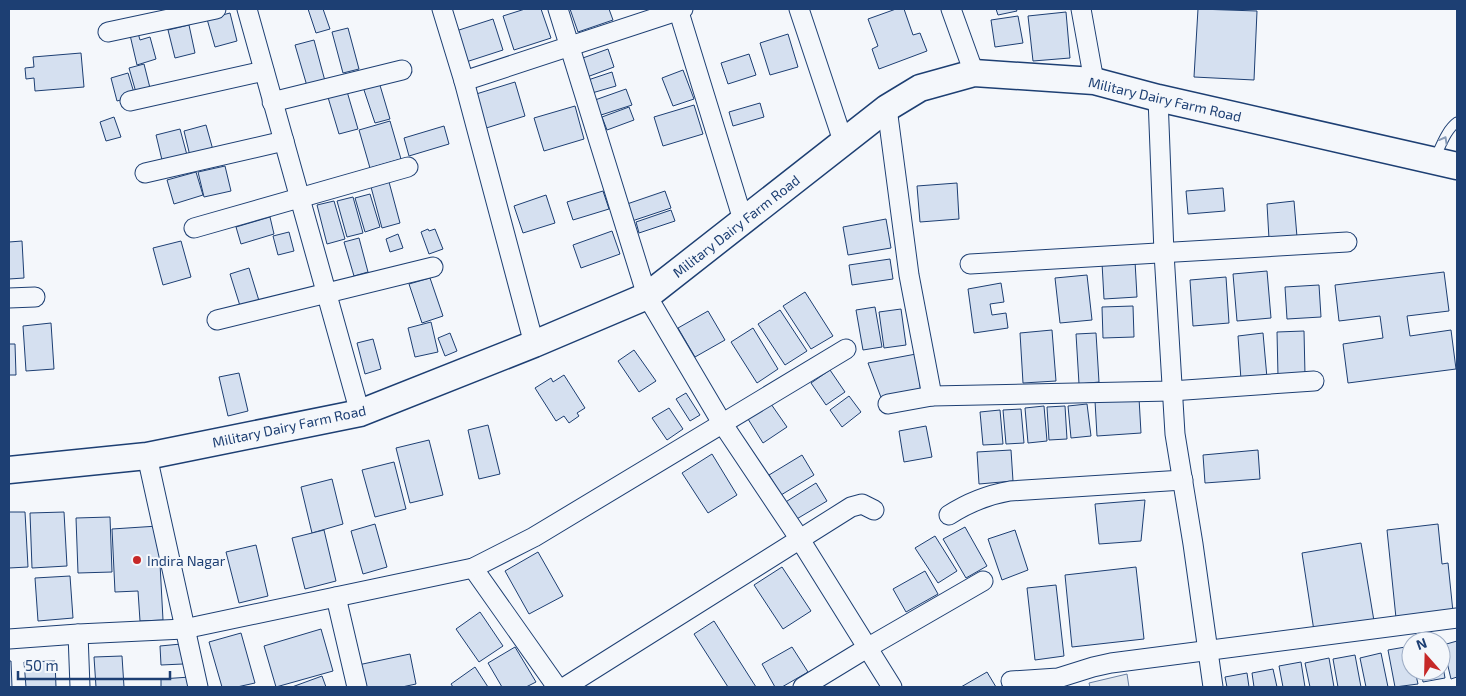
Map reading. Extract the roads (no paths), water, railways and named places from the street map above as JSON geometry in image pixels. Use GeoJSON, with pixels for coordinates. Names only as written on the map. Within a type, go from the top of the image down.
{"type":"FeatureCollection","features":[{"type":"Feature","properties":{"kind":"main road","name":"Military Dairy Farm Road"},"geometry":{"type":"LineString","coordinates":[[9,470],[147,456],[360,413],[534,344],[647,296],[886,108],[920,88],[974,73],[1094,81],[1158,98],[1446,163]]}},
{"type":"Feature","properties":{"kind":"street"},"geometry":{"type":"LineString","coordinates":[[108,32],[216,9]]}},
{"type":"Feature","properties":{"kind":"street"},"geometry":{"type":"LineString","coordinates":[[247,9],[360,413]]}},
{"type":"Feature","properties":{"kind":"street"},"geometry":{"type":"LineString","coordinates":[[442,9],[464,81],[534,344]]}},
{"type":"Feature","properties":{"kind":"street"},"geometry":{"type":"LineString","coordinates":[[558,9],[647,296],[722,423],[799,538],[892,687]]}},
{"type":"Feature","properties":{"kind":"street"},"geometry":{"type":"LineString","coordinates":[[464,81],[680,9],[743,220]]}},
{"type":"Feature","properties":{"kind":"street"},"geometry":{"type":"LineString","coordinates":[[800,9],[843,141]]}},
{"type":"Feature","properties":{"kind":"street"},"geometry":{"type":"LineString","coordinates":[[951,9],[974,73]]}},
{"type":"Feature","properties":{"kind":"street"},"geometry":{"type":"LineString","coordinates":[[1080,9],[1094,81]]}},
{"type":"Feature","properties":{"kind":"street"},"geometry":{"type":"LineString","coordinates":[[272,102],[402,70]]}},
{"type":"Feature","properties":{"kind":"street"},"geometry":{"type":"LineString","coordinates":[[130,101],[264,71]]}},
{"type":"Feature","properties":{"kind":"street"},"geometry":{"type":"LineString","coordinates":[[1158,98],[1164,253],[1175,434],[1213,687]]}},
{"type":"Feature","properties":{"kind":"street"},"geometry":{"type":"LineString","coordinates":[[886,108],[908,275],[932,396]]}},
{"type":"Feature","properties":{"kind":"street"},"geometry":{"type":"LineString","coordinates":[[145,173],[284,141]]}},
{"type":"Feature","properties":{"kind":"street"},"geometry":{"type":"LineString","coordinates":[[194,228],[408,167]]}},
{"type":"Feature","properties":{"kind":"street"},"geometry":{"type":"LineString","coordinates":[[970,264],[1347,242]]}},
{"type":"Feature","properties":{"kind":"street"},"geometry":{"type":"LineString","coordinates":[[217,320],[433,267]]}},
{"type":"Feature","properties":{"kind":"street"},"geometry":{"type":"LineString","coordinates":[[9,298],[35,297]]}},
{"type":"Feature","properties":{"kind":"street"},"geometry":{"type":"LineString","coordinates":[[9,639],[184,629],[473,568],[534,538],[846,350]]}},
{"type":"Feature","properties":{"kind":"street"},"geometry":{"type":"LineString","coordinates":[[888,404],[932,396],[1171,391],[1314,380]]}},
{"type":"Feature","properties":{"kind":"street"},"geometry":{"type":"LineString","coordinates":[[147,456],[198,687]]}},
{"type":"Feature","properties":{"kind":"street"},"geometry":{"type":"LineString","coordinates":[[949,515],[965,504],[988,495],[1010,491],[1182,480]]}},
{"type":"Feature","properties":{"kind":"street"},"geometry":{"type":"LineString","coordinates":[[565,687],[851,507],[862,504],[874,510]]}},
{"type":"Feature","properties":{"kind":"street"},"geometry":{"type":"LineString","coordinates":[[473,568],[557,687]]}},
{"type":"Feature","properties":{"kind":"street"},"geometry":{"type":"LineString","coordinates":[[803,687],[983,581]]}},
{"type":"Feature","properties":{"kind":"street"},"geometry":{"type":"LineString","coordinates":[[336,597],[358,687]]}},
{"type":"Feature","properties":{"kind":"street"},"geometry":{"type":"LineString","coordinates":[[1011,681],[1058,678],[1111,663],[1457,618]]}},
{"type":"Feature","properties":{"kind":"street"},"geometry":{"type":"LineString","coordinates":[[78,634],[80,687]]}},
{"type":"Feature","properties":{"kind":"lane"},"geometry":{"type":"LineString","coordinates":[[1446,163],[1444,139],[1457,122]]}},
{"type":"Feature","properties":{"kind":"place","name":"Indira Nagar"},"geometry":{"type":"Point","coordinates":[137,560]}}]}
